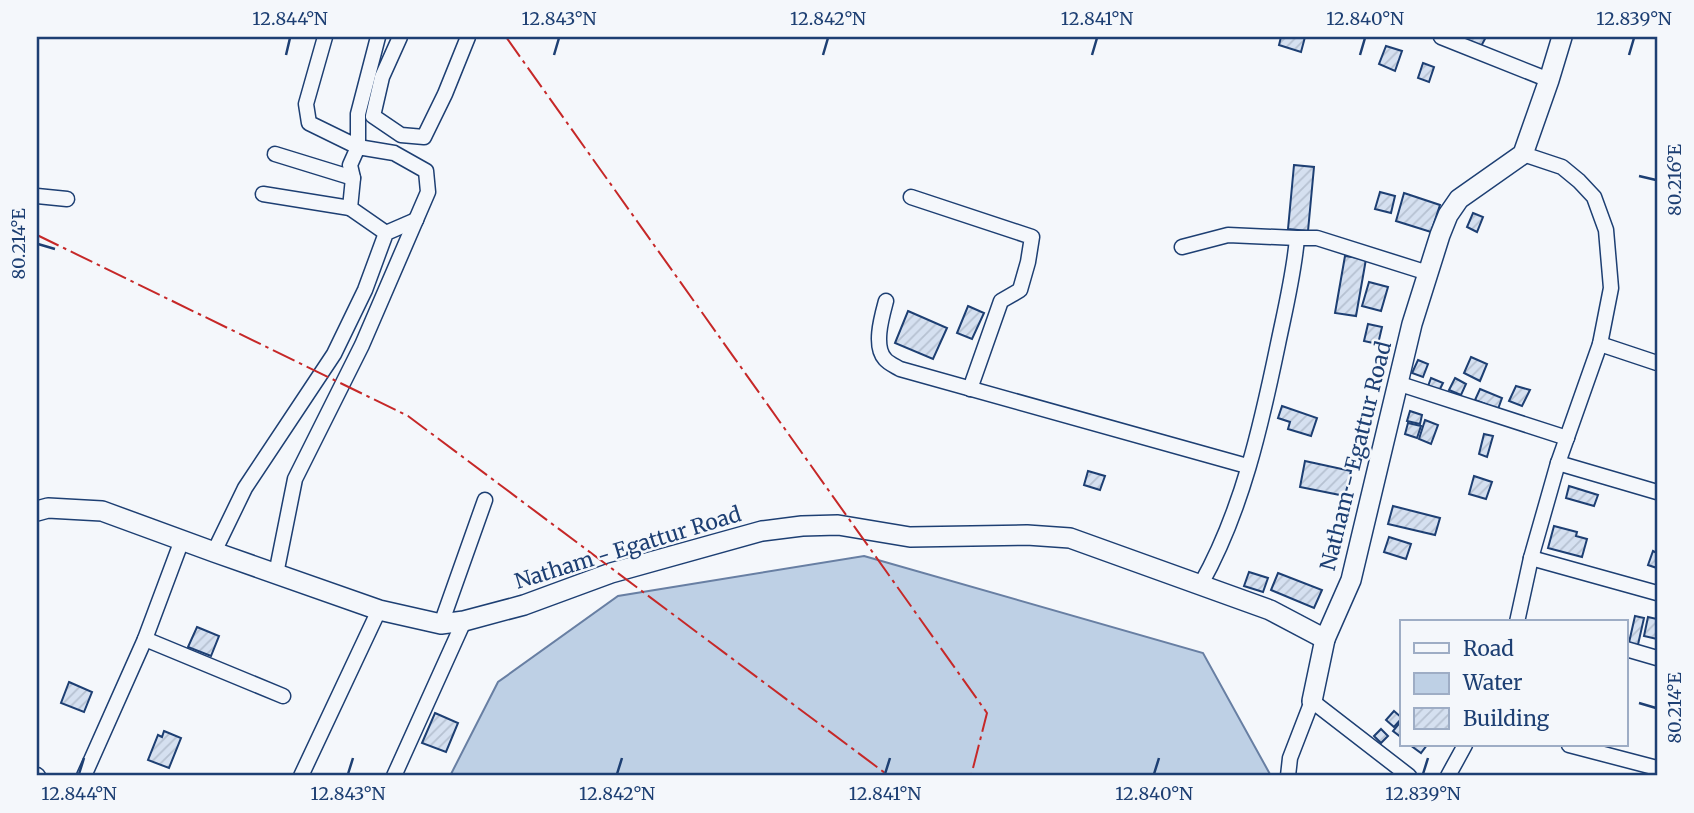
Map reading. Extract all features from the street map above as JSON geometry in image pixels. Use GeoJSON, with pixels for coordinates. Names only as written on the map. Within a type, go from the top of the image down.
{"type":"FeatureCollection","features":[{"type":"Feature","properties":{"kind":"street"},"geometry":{"type":"LineString","coordinates":[[276,574],[295,479],[362,345],[428,192],[426,171],[394,153],[358,146],[309,123],[306,104],[325,37]]}},
{"type":"Feature","properties":{"kind":"street"},"geometry":{"type":"LineString","coordinates":[[350,208],[353,178],[350,165],[358,146],[358,114],[378,37]]}},
{"type":"Feature","properties":{"kind":"street"},"geometry":{"type":"LineString","coordinates":[[400,37],[382,77],[373,116],[401,135],[424,137],[468,37]]}},
{"type":"Feature","properties":{"kind":"street"},"geometry":{"type":"LineString","coordinates":[[1441,37],[1549,80]]}},
{"type":"Feature","properties":{"kind":"street"},"geometry":{"type":"LineString","coordinates":[[1521,620],[1531,558],[1558,463],[1600,344],[1611,288],[1606,230],[1594,197],[1562,167],[1522,154],[1562,37]]}},
{"type":"Feature","properties":{"kind":"street"},"geometry":{"type":"LineString","coordinates":[[275,154],[353,178]]}},
{"type":"Feature","properties":{"kind":"street","name":"Natham - Egattur Road"},"geometry":{"type":"LineString","coordinates":[[37,510],[102,510],[379,610],[441,624],[464,621],[524,605],[611,573],[762,531],[838,525],[910,537],[1027,535],[1070,538],[1270,610],[1325,639],[1351,580],[1412,324],[1440,234],[1459,199],[1522,154]]}},
{"type":"Feature","properties":{"kind":"street"},"geometry":{"type":"LineString","coordinates":[[263,194],[350,208],[386,233]]}},
{"type":"Feature","properties":{"kind":"street"},"geometry":{"type":"LineString","coordinates":[[37,196],[67,199]]}},
{"type":"Feature","properties":{"kind":"street"},"geometry":{"type":"LineString","coordinates":[[911,197],[1032,237],[1020,290],[1000,301],[970,389]]}},
{"type":"Feature","properties":{"kind":"street"},"geometry":{"type":"LineString","coordinates":[[214,552],[245,488],[334,354],[365,290],[386,233],[416,220]]}},
{"type":"Feature","properties":{"kind":"street"},"geometry":{"type":"LineString","coordinates":[[1182,247],[1228,234],[1317,238],[1428,272]]}},
{"type":"Feature","properties":{"kind":"street"},"geometry":{"type":"LineString","coordinates":[[1201,584],[1234,511],[1267,394],[1297,238]]}},
{"type":"Feature","properties":{"kind":"street"},"geometry":{"type":"LineString","coordinates":[[886,301],[879,328],[880,353],[885,360],[900,369],[1247,466]]}},
{"type":"Feature","properties":{"kind":"street"},"geometry":{"type":"LineString","coordinates":[[1600,344],[1657,363]]}},
{"type":"Feature","properties":{"kind":"street"},"geometry":{"type":"LineString","coordinates":[[1398,383],[1567,438]]}},
{"type":"Feature","properties":{"kind":"street"},"geometry":{"type":"LineString","coordinates":[[1558,463],[1657,492]]}},
{"type":"Feature","properties":{"kind":"street"},"geometry":{"type":"LineString","coordinates":[[441,624],[485,500]]}},
{"type":"Feature","properties":{"kind":"street"},"geometry":{"type":"LineString","coordinates":[[87,775],[145,639],[182,540]]}},
{"type":"Feature","properties":{"kind":"street"},"geometry":{"type":"LineString","coordinates":[[1531,558],[1657,593]]}},
{"type":"Feature","properties":{"kind":"street"},"geometry":{"type":"LineString","coordinates":[[301,776],[379,610]]}},
{"type":"Feature","properties":{"kind":"street"},"geometry":{"type":"LineString","coordinates":[[394,776],[464,621]]}},
{"type":"Feature","properties":{"kind":"street"},"geometry":{"type":"LineString","coordinates":[[145,639],[283,696]]}},
{"type":"Feature","properties":{"kind":"street"},"geometry":{"type":"LineString","coordinates":[[1288,776],[1290,758],[1312,701],[1325,639]]}},
{"type":"Feature","properties":{"kind":"street"},"geometry":{"type":"LineString","coordinates":[[1628,650],[1657,658]]}},
{"type":"Feature","properties":{"kind":"street"},"geometry":{"type":"LineString","coordinates":[[1312,701],[1409,776]]}},
{"type":"Feature","properties":{"kind":"street"},"geometry":{"type":"LineString","coordinates":[[1448,776],[1464,746]]}},
{"type":"Feature","properties":{"kind":"street"},"geometry":{"type":"LineString","coordinates":[[1573,746],[1657,768]]}},
{"type":"Feature","properties":{"kind":"water"},"geometry":{"type":"Polygon","coordinates":[[[864,556],[1203,653],[1271,776],[450,776],[498,682],[618,596],[864,556]]]}},
{"type":"Feature","properties":{"kind":"building"},"geometry":{"type":"Polygon","coordinates":[[[1281,37],[1305,37],[1301,52],[1279,45],[1281,37]]]}},
{"type":"Feature","properties":{"kind":"building"},"geometry":{"type":"Polygon","coordinates":[[[1461,37],[1486,37],[1480,48],[1461,37]]]}},
{"type":"Feature","properties":{"kind":"building"},"geometry":{"type":"Polygon","coordinates":[[[1386,46],[1402,51],[1395,71],[1379,64],[1386,46]]]}},
{"type":"Feature","properties":{"kind":"building"},"geometry":{"type":"Polygon","coordinates":[[[1423,63],[1434,67],[1429,82],[1418,78],[1423,63]]]}},
{"type":"Feature","properties":{"kind":"building"},"geometry":{"type":"Polygon","coordinates":[[[1294,165],[1314,167],[1308,231],[1288,229],[1294,165]]]}},
{"type":"Feature","properties":{"kind":"building"},"geometry":{"type":"Polygon","coordinates":[[[1380,192],[1395,196],[1391,213],[1375,209],[1380,192]]]}},
{"type":"Feature","properties":{"kind":"building"},"geometry":{"type":"Polygon","coordinates":[[[1404,193],[1440,205],[1431,232],[1396,221],[1404,193]]]}},
{"type":"Feature","properties":{"kind":"building"},"geometry":{"type":"Polygon","coordinates":[[[1473,213],[1483,217],[1477,232],[1467,227],[1473,213]]]}},
{"type":"Feature","properties":{"kind":"building"},"geometry":{"type":"Polygon","coordinates":[[[1345,256],[1366,259],[1356,316],[1335,313],[1345,256]]]}},
{"type":"Feature","properties":{"kind":"building"},"geometry":{"type":"Polygon","coordinates":[[[1369,282],[1388,287],[1381,311],[1362,306],[1369,282]]]}},
{"type":"Feature","properties":{"kind":"building"},"geometry":{"type":"Polygon","coordinates":[[[968,306],[984,313],[972,339],[957,333],[968,306]]]}},
{"type":"Feature","properties":{"kind":"building"},"geometry":{"type":"Polygon","coordinates":[[[908,311],[947,328],[933,359],[895,343],[908,311]]]}},
{"type":"Feature","properties":{"kind":"building"},"geometry":{"type":"Polygon","coordinates":[[[1368,324],[1382,327],[1378,344],[1364,341],[1368,324]]]}},
{"type":"Feature","properties":{"kind":"building"},"geometry":{"type":"Polygon","coordinates":[[[1471,357],[1487,364],[1480,381],[1464,373],[1471,357]]]}},
{"type":"Feature","properties":{"kind":"building"},"geometry":{"type":"Polygon","coordinates":[[[1418,360],[1428,364],[1423,377],[1412,373],[1418,360]]]}},
{"type":"Feature","properties":{"kind":"building"},"geometry":{"type":"Polygon","coordinates":[[[1431,378],[1443,383],[1438,393],[1427,389],[1431,378]]]}},
{"type":"Feature","properties":{"kind":"building"},"geometry":{"type":"Polygon","coordinates":[[[1455,378],[1466,384],[1461,395],[1449,390],[1455,378]]]}},
{"type":"Feature","properties":{"kind":"building"},"geometry":{"type":"Polygon","coordinates":[[[1516,386],[1530,390],[1522,406],[1509,401],[1516,386]]]}},
{"type":"Feature","properties":{"kind":"building"},"geometry":{"type":"Polygon","coordinates":[[[1480,389],[1502,398],[1498,409],[1475,400],[1480,389]]]}},
{"type":"Feature","properties":{"kind":"building"},"geometry":{"type":"Polygon","coordinates":[[[1282,406],[1317,418],[1311,436],[1288,429],[1290,422],[1278,418],[1282,406]]]}},
{"type":"Feature","properties":{"kind":"building"},"geometry":{"type":"Polygon","coordinates":[[[1410,411],[1422,415],[1420,424],[1407,421],[1410,411]]]}},
{"type":"Feature","properties":{"kind":"building"},"geometry":{"type":"Polygon","coordinates":[[[1425,420],[1438,425],[1431,444],[1419,439],[1425,420]]]}},
{"type":"Feature","properties":{"kind":"building"},"geometry":{"type":"Polygon","coordinates":[[[1408,423],[1421,426],[1417,438],[1405,434],[1408,423]]]}},
{"type":"Feature","properties":{"kind":"building"},"geometry":{"type":"Polygon","coordinates":[[[1484,434],[1493,436],[1487,457],[1479,454],[1484,434]]]}},
{"type":"Feature","properties":{"kind":"building"},"geometry":{"type":"Polygon","coordinates":[[[1305,461],[1351,471],[1345,496],[1300,487],[1305,461]]]}},
{"type":"Feature","properties":{"kind":"building"},"geometry":{"type":"Polygon","coordinates":[[[1088,471],[1105,476],[1100,490],[1084,485],[1088,471]]]}},
{"type":"Feature","properties":{"kind":"building"},"geometry":{"type":"Polygon","coordinates":[[[1474,476],[1492,482],[1486,499],[1469,494],[1474,476]]]}},
{"type":"Feature","properties":{"kind":"building"},"geometry":{"type":"Polygon","coordinates":[[[1569,486],[1598,495],[1594,506],[1566,498],[1569,486]]]}},
{"type":"Feature","properties":{"kind":"building"},"geometry":{"type":"Polygon","coordinates":[[[1393,506],[1440,518],[1435,535],[1388,524],[1393,506]]]}},
{"type":"Feature","properties":{"kind":"building"},"geometry":{"type":"Polygon","coordinates":[[[1554,526],[1577,532],[1576,536],[1587,539],[1582,557],[1548,548],[1554,526]]]}},
{"type":"Feature","properties":{"kind":"building"},"geometry":{"type":"Polygon","coordinates":[[[1389,537],[1411,544],[1406,559],[1384,552],[1389,537]]]}},
{"type":"Feature","properties":{"kind":"building"},"geometry":{"type":"Polygon","coordinates":[[[1653,551],[1657,553],[1657,568],[1648,565],[1653,551]]]}},
{"type":"Feature","properties":{"kind":"building"},"geometry":{"type":"Polygon","coordinates":[[[1249,572],[1268,578],[1263,592],[1244,586],[1249,572]]]}},
{"type":"Feature","properties":{"kind":"building"},"geometry":{"type":"Polygon","coordinates":[[[1278,573],[1322,590],[1314,608],[1271,590],[1278,573]]]}},
{"type":"Feature","properties":{"kind":"building"},"geometry":{"type":"Polygon","coordinates":[[[1635,616],[1644,618],[1637,649],[1628,647],[1635,616]]]}},
{"type":"Feature","properties":{"kind":"building"},"geometry":{"type":"Polygon","coordinates":[[[1648,617],[1657,619],[1657,639],[1644,636],[1648,617]]]}},
{"type":"Feature","properties":{"kind":"building"},"geometry":{"type":"Polygon","coordinates":[[[197,627],[219,636],[211,656],[188,647],[197,627]]]}},
{"type":"Feature","properties":{"kind":"building"},"geometry":{"type":"Polygon","coordinates":[[[69,682],[92,692],[84,712],[61,703],[69,682]]]}},
{"type":"Feature","properties":{"kind":"building"},"geometry":{"type":"Polygon","coordinates":[[[1394,711],[1400,716],[1394,727],[1386,720],[1394,711]]]}},
{"type":"Feature","properties":{"kind":"building"},"geometry":{"type":"Polygon","coordinates":[[[435,713],[458,723],[446,752],[422,743],[435,713]]]}},
{"type":"Feature","properties":{"kind":"building"},"geometry":{"type":"Polygon","coordinates":[[[1400,722],[1400,736],[1393,731],[1400,722]]]}},
{"type":"Feature","properties":{"kind":"building"},"geometry":{"type":"Polygon","coordinates":[[[1381,729],[1388,736],[1381,743],[1374,736],[1381,729]]]}},
{"type":"Feature","properties":{"kind":"building"},"geometry":{"type":"Polygon","coordinates":[[[164,731],[181,738],[169,768],[148,760],[158,735],[162,737],[164,731]]]}},
{"type":"Feature","properties":{"kind":"building"},"geometry":{"type":"Polygon","coordinates":[[[1411,746],[1426,746],[1421,753],[1411,746]]]}},
{"type":"Feature","properties":{"kind":"power"},"geometry":{"type":"LineString","coordinates":[[506,37],[987,713],[971,776]]}},
{"type":"Feature","properties":{"kind":"power"},"geometry":{"type":"LineString","coordinates":[[37,235],[408,416],[889,776]]}}]}
